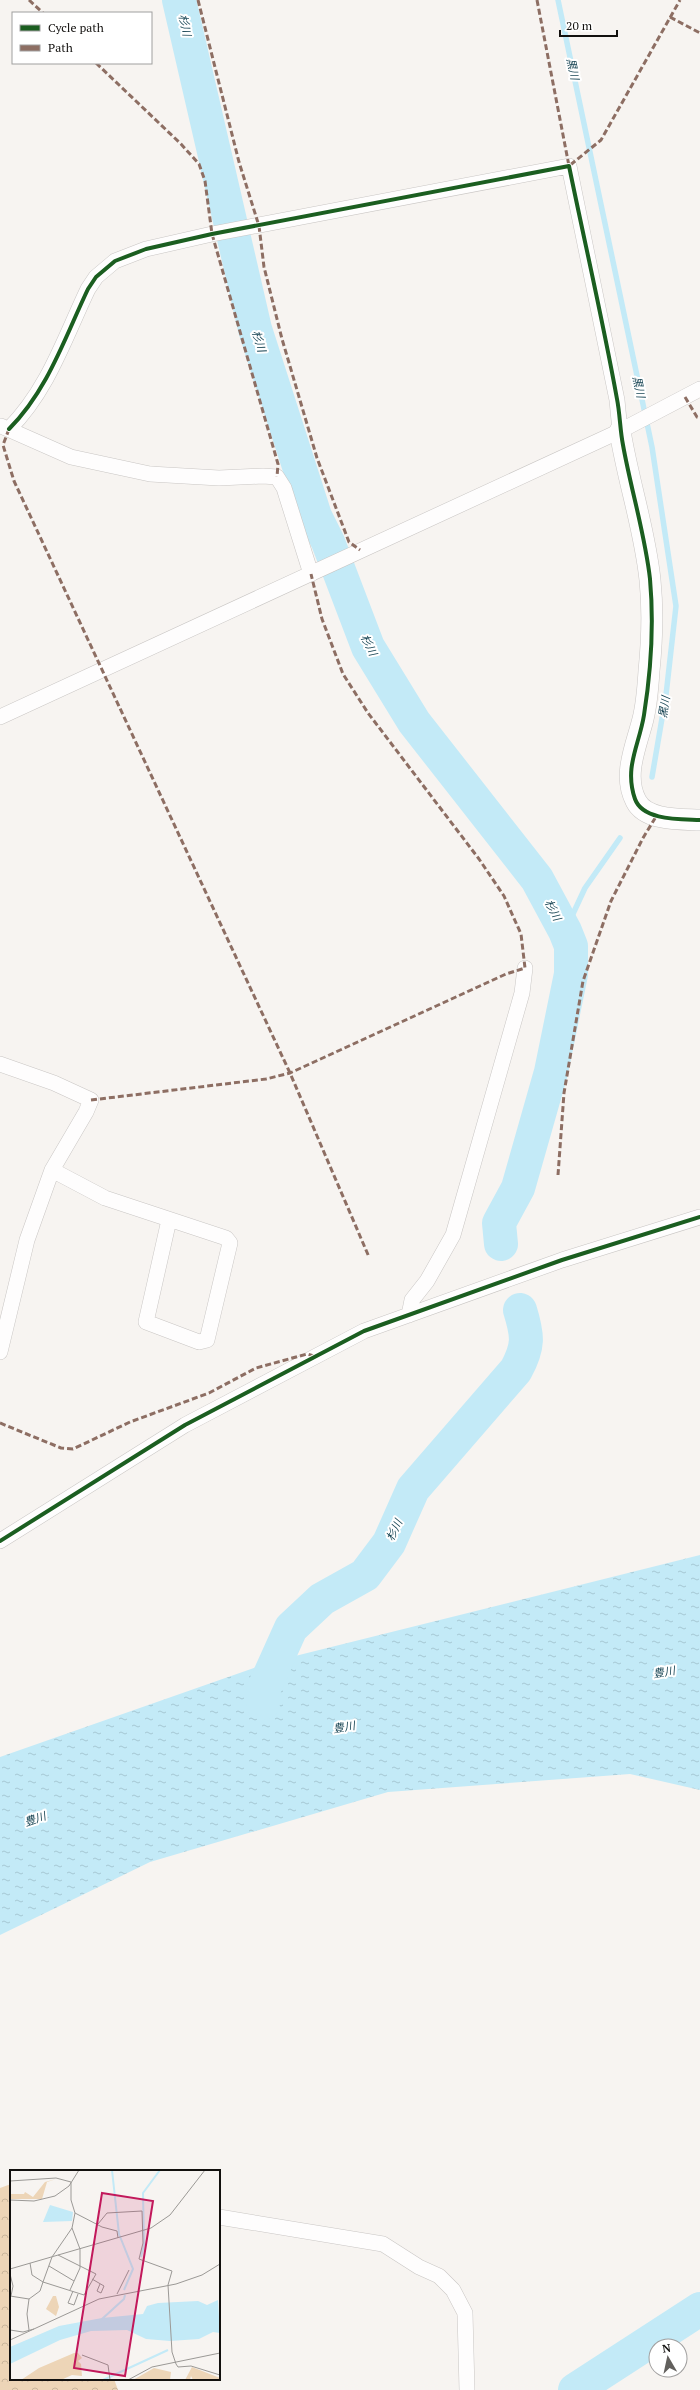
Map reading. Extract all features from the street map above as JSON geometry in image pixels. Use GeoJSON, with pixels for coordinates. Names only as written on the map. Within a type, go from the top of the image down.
{"type":"FeatureCollection","features":[{"type":"Feature","properties":{"kind":"street"},"geometry":{"type":"LineString","coordinates":[[5,427],[23,415],[46,381],[88,289],[96,277],[115,261],[146,249],[220,233],[569,166],[617,400],[626,428],[646,554],[651,617],[650,669],[644,717],[631,761],[630,778],[636,801],[645,811],[657,815],[700,820]]}},
{"type":"Feature","properties":{"kind":"street"},"geometry":{"type":"LineString","coordinates":[[0,717],[626,428],[700,389]]}},
{"type":"Feature","properties":{"kind":"street"},"geometry":{"type":"LineString","coordinates":[[5,427],[71,457],[150,474],[220,478],[263,476],[277,478],[284,488],[315,572]]}},
{"type":"Feature","properties":{"kind":"street"},"geometry":{"type":"LineString","coordinates":[[409,1315],[412,1300],[427,1281],[454,1235],[520,1000],[525,968]]}},
{"type":"Feature","properties":{"kind":"street"},"geometry":{"type":"LineString","coordinates":[[0,1064],[54,1083],[91,1100],[86,1112],[52,1170],[27,1240],[0,1352]]}},
{"type":"Feature","properties":{"kind":"street"},"geometry":{"type":"LineString","coordinates":[[52,1170],[105,1198],[226,1238],[230,1243],[207,1340],[199,1342],[146,1322],[169,1220]]}},
{"type":"Feature","properties":{"kind":"street"},"geometry":{"type":"LineString","coordinates":[[0,1541],[185,1425],[364,1331],[562,1260],[700,1216]]}},
{"type":"Feature","properties":{"kind":"street"},"geometry":{"type":"LineString","coordinates":[[220,2216],[383,2244],[419,2267],[439,2276],[453,2290],[465,2313],[468,2390]]}},
{"type":"Feature","properties":{"kind":"green space"},"geometry":{"type":"Polygon","coordinates":[[[10,2184],[10,2380],[114,2380],[118,2390],[0,2390],[0,2188],[10,2184]]]}},
{"type":"Feature","properties":{"kind":"water","name":"豊川"},"geometry":{"type":"Polygon","coordinates":[[[700,1555],[700,1790],[630,1774],[388,1792],[150,1862],[0,1935],[0,1757],[271,1662],[700,1555]]]}},
{"type":"Feature","properties":{"kind":"waterway","name":"杉川"},"geometry":{"type":"LineString","coordinates":[[179,0],[255,329],[315,516],[328,542],[368,647],[414,722],[537,879],[565,931],[571,946],[571,974],[551,1072],[518,1188],[499,1223],[501,1244]]}},
{"type":"Feature","properties":{"kind":"waterway","name":"黒川"},"geometry":{"type":"LineString","coordinates":[[558,0],[652,447],[676,606],[666,695],[652,777]]}},
{"type":"Feature","properties":{"kind":"waterway","name":"黒川"},"geometry":{"type":"LineString","coordinates":[[565,931],[585,888],[620,838]]}},
{"type":"Feature","properties":{"kind":"waterway","name":"杉川"},"geometry":{"type":"LineString","coordinates":[[263,1703],[264,1688],[291,1628],[322,1599],[365,1575],[389,1543],[413,1489],[516,1370],[523,1354],[526,1341],[525,1327],[520,1310]]}},
{"type":"Feature","properties":{"kind":"waterway"},"geometry":{"type":"LineString","coordinates":[[575,2390],[700,2309]]}},
{"type":"Feature","properties":{"kind":"marked path"},"geometry":{"type":"LineString","coordinates":[[29,0],[42,12]]}},
{"type":"Feature","properties":{"kind":"marked path"},"geometry":{"type":"LineString","coordinates":[[198,0],[239,162],[259,226],[264,267],[282,339],[317,458],[349,542],[360,550]]}},
{"type":"Feature","properties":{"kind":"marked path"},"geometry":{"type":"LineString","coordinates":[[537,0],[569,166],[601,140],[680,0]]}},
{"type":"Feature","properties":{"kind":"marked path"},"geometry":{"type":"LineString","coordinates":[[670,17],[700,33]]}},
{"type":"Feature","properties":{"kind":"marked path"},"geometry":{"type":"LineString","coordinates":[[97,64],[181,144],[199,164],[205,181],[212,234],[278,464],[277,477]]}},
{"type":"Feature","properties":{"kind":"marked path"},"geometry":{"type":"LineString","coordinates":[[685,397],[697,417],[700,418]]}},
{"type":"Feature","properties":{"kind":"marked path"},"geometry":{"type":"LineString","coordinates":[[9,429],[3,445],[14,481],[290,1073],[369,1257]]}},
{"type":"Feature","properties":{"kind":"marked path"},"geometry":{"type":"LineString","coordinates":[[91,1100],[266,1079],[290,1073],[506,974],[525,968],[521,934],[504,896],[479,859],[368,713],[343,674],[322,619],[311,574]]}},
{"type":"Feature","properties":{"kind":"marked path"},"geometry":{"type":"LineString","coordinates":[[558,1175],[564,1093],[583,981],[611,901],[643,838],[657,815]]}},
{"type":"Feature","properties":{"kind":"marked path"},"geometry":{"type":"LineString","coordinates":[[0,1423],[61,1448],[73,1449],[130,1422],[209,1393],[256,1368],[307,1354],[314,1356]]}},
{"type":"Feature","properties":{"kind":"cycle path"},"geometry":{"type":"LineString","coordinates":[[9,429],[23,414],[45,380],[88,289],[96,277],[115,261],[146,249],[212,234],[569,166],[612,370],[621,434],[645,545],[650,579],[652,613],[650,664],[644,715],[632,767],[632,787],[635,799],[639,806],[654,815],[673,819],[700,820]]}},
{"type":"Feature","properties":{"kind":"cycle path"},"geometry":{"type":"LineString","coordinates":[[0,1541],[185,1425],[364,1331],[562,1260],[700,1217]]}}]}
